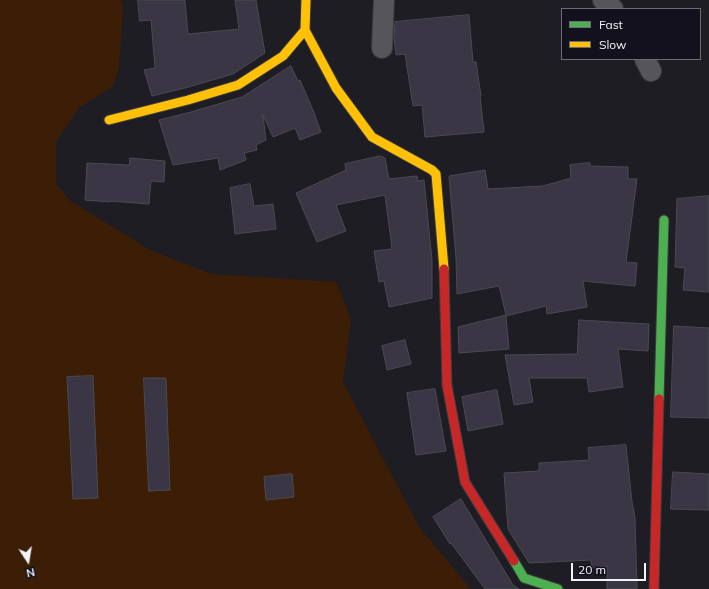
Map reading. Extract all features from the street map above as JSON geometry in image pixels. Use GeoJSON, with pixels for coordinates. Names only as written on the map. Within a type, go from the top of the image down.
{"type":"FeatureCollection","features":[{"type":"Feature","properties":{"kind":"street"},"geometry":{"type":"LineString","coordinates":[[306,0],[305,30],[336,88],[372,137],[432,170],[436,174],[444,259],[447,385],[465,482],[524,578],[549,588]]}},
{"type":"Feature","properties":{"kind":"street"},"geometry":{"type":"LineString","coordinates":[[382,48],[384,0]]}},
{"type":"Feature","properties":{"kind":"street"},"geometry":{"type":"LineString","coordinates":[[604,0],[612,8]]}},
{"type":"Feature","properties":{"kind":"street"},"geometry":{"type":"LineString","coordinates":[[109,120],[188,100],[238,85],[283,56],[305,30]]}},
{"type":"Feature","properties":{"kind":"street"},"geometry":{"type":"LineString","coordinates":[[654,589],[664,220]]}},
{"type":"Feature","properties":{"kind":"shaded area"},"geometry":{"type":"Polygon","coordinates":[[[0,0],[121,0],[123,7],[119,67],[113,86],[79,108],[56,142],[56,183],[69,200],[150,250],[211,274],[336,282],[351,319],[343,382],[419,527],[471,589],[0,589],[0,0]]]}},
{"type":"Feature","properties":{"kind":"building"},"geometry":{"type":"Polygon","coordinates":[[[138,0],[185,0],[188,34],[239,29],[235,0],[256,0],[265,53],[233,74],[152,96],[144,70],[155,68],[151,20],[140,21],[138,0]]]}},
{"type":"Feature","properties":{"kind":"building"},"geometry":{"type":"Polygon","coordinates":[[[469,15],[473,62],[476,62],[484,132],[425,137],[422,105],[413,106],[405,54],[396,55],[394,37],[395,22],[469,15]]]}},
{"type":"Feature","properties":{"kind":"building"},"geometry":{"type":"Polygon","coordinates":[[[291,66],[298,81],[300,80],[321,132],[300,140],[295,128],[273,137],[263,115],[266,140],[256,145],[257,150],[244,153],[246,160],[220,170],[218,158],[173,165],[159,120],[242,97],[291,66]]]}},
{"type":"Feature","properties":{"kind":"building"},"geometry":{"type":"Polygon","coordinates":[[[381,156],[385,158],[389,179],[417,176],[418,181],[424,180],[432,260],[432,298],[389,307],[384,281],[379,282],[374,251],[392,249],[385,195],[336,205],[346,231],[317,242],[296,193],[346,170],[345,164],[381,156]]]}},
{"type":"Feature","properties":{"kind":"building"},"geometry":{"type":"Polygon","coordinates":[[[130,158],[165,161],[164,182],[151,181],[149,204],[85,200],[87,163],[129,165],[130,158]]]}},
{"type":"Feature","properties":{"kind":"building"},"geometry":{"type":"Polygon","coordinates":[[[590,163],[590,166],[628,167],[628,179],[637,179],[626,262],[637,263],[635,286],[583,281],[587,307],[547,314],[546,306],[506,316],[509,349],[459,353],[458,327],[506,315],[499,286],[457,294],[456,258],[449,176],[485,170],[488,189],[543,186],[571,178],[570,165],[590,163]]]}},
{"type":"Feature","properties":{"kind":"building"},"geometry":{"type":"Polygon","coordinates":[[[250,184],[254,206],[273,204],[276,229],[235,234],[230,188],[250,184]]]}},
{"type":"Feature","properties":{"kind":"building"},"geometry":{"type":"Polygon","coordinates":[[[709,196],[709,292],[683,290],[685,268],[675,267],[677,199],[709,196]]]}},
{"type":"Feature","properties":{"kind":"building"},"geometry":{"type":"Polygon","coordinates":[[[579,320],[649,324],[648,351],[618,349],[623,387],[589,392],[587,378],[529,378],[533,402],[514,405],[505,355],[577,354],[579,320]]]}},
{"type":"Feature","properties":{"kind":"building"},"geometry":{"type":"Polygon","coordinates":[[[674,326],[709,328],[709,418],[671,417],[674,326]]]}},
{"type":"Feature","properties":{"kind":"building"},"geometry":{"type":"Polygon","coordinates":[[[405,340],[411,364],[387,370],[382,346],[405,340]]]}},
{"type":"Feature","properties":{"kind":"building"},"geometry":{"type":"Polygon","coordinates":[[[93,376],[98,498],[73,499],[67,377],[93,376]]]}},
{"type":"Feature","properties":{"kind":"building"},"geometry":{"type":"Polygon","coordinates":[[[144,378],[166,378],[170,490],[149,491],[144,378]]]}},
{"type":"Feature","properties":{"kind":"building"},"geometry":{"type":"Polygon","coordinates":[[[435,389],[446,451],[416,455],[407,393],[435,389]]]}},
{"type":"Feature","properties":{"kind":"building"},"geometry":{"type":"Polygon","coordinates":[[[497,390],[503,424],[468,431],[462,397],[497,390]]]}},
{"type":"Feature","properties":{"kind":"building"},"geometry":{"type":"Polygon","coordinates":[[[626,445],[635,518],[637,589],[607,589],[607,566],[592,568],[591,560],[529,563],[508,529],[504,473],[539,471],[539,463],[589,460],[588,448],[626,445]]]}},
{"type":"Feature","properties":{"kind":"building"},"geometry":{"type":"Polygon","coordinates":[[[673,472],[709,474],[709,510],[671,509],[673,472]]]}},
{"type":"Feature","properties":{"kind":"building"},"geometry":{"type":"Polygon","coordinates":[[[292,474],[294,497],[266,500],[264,477],[292,474]]]}},
{"type":"Feature","properties":{"kind":"building"},"geometry":{"type":"Polygon","coordinates":[[[461,499],[513,585],[519,589],[485,589],[451,543],[450,544],[433,517],[461,499]]]}},
{"type":"Feature","properties":{"kind":"traffic: fast"},"geometry":{"type":"LineString","coordinates":[[659,399],[664,220]]}},
{"type":"Feature","properties":{"kind":"traffic: fast"},"geometry":{"type":"LineString","coordinates":[[514,561],[524,578],[558,589]]}},
{"type":"Feature","properties":{"kind":"traffic: slow"},"geometry":{"type":"LineString","coordinates":[[306,0],[305,30],[336,88],[372,137],[432,170],[436,174],[444,269]]}},
{"type":"Feature","properties":{"kind":"traffic: slow"},"geometry":{"type":"LineString","coordinates":[[109,120],[188,100],[238,85],[283,56],[305,30]]}},
{"type":"Feature","properties":{"kind":"traffic: jam"},"geometry":{"type":"LineString","coordinates":[[444,269],[447,385],[465,482],[514,561]]}},
{"type":"Feature","properties":{"kind":"traffic: jam"},"geometry":{"type":"LineString","coordinates":[[654,589],[659,399]]}}]}
